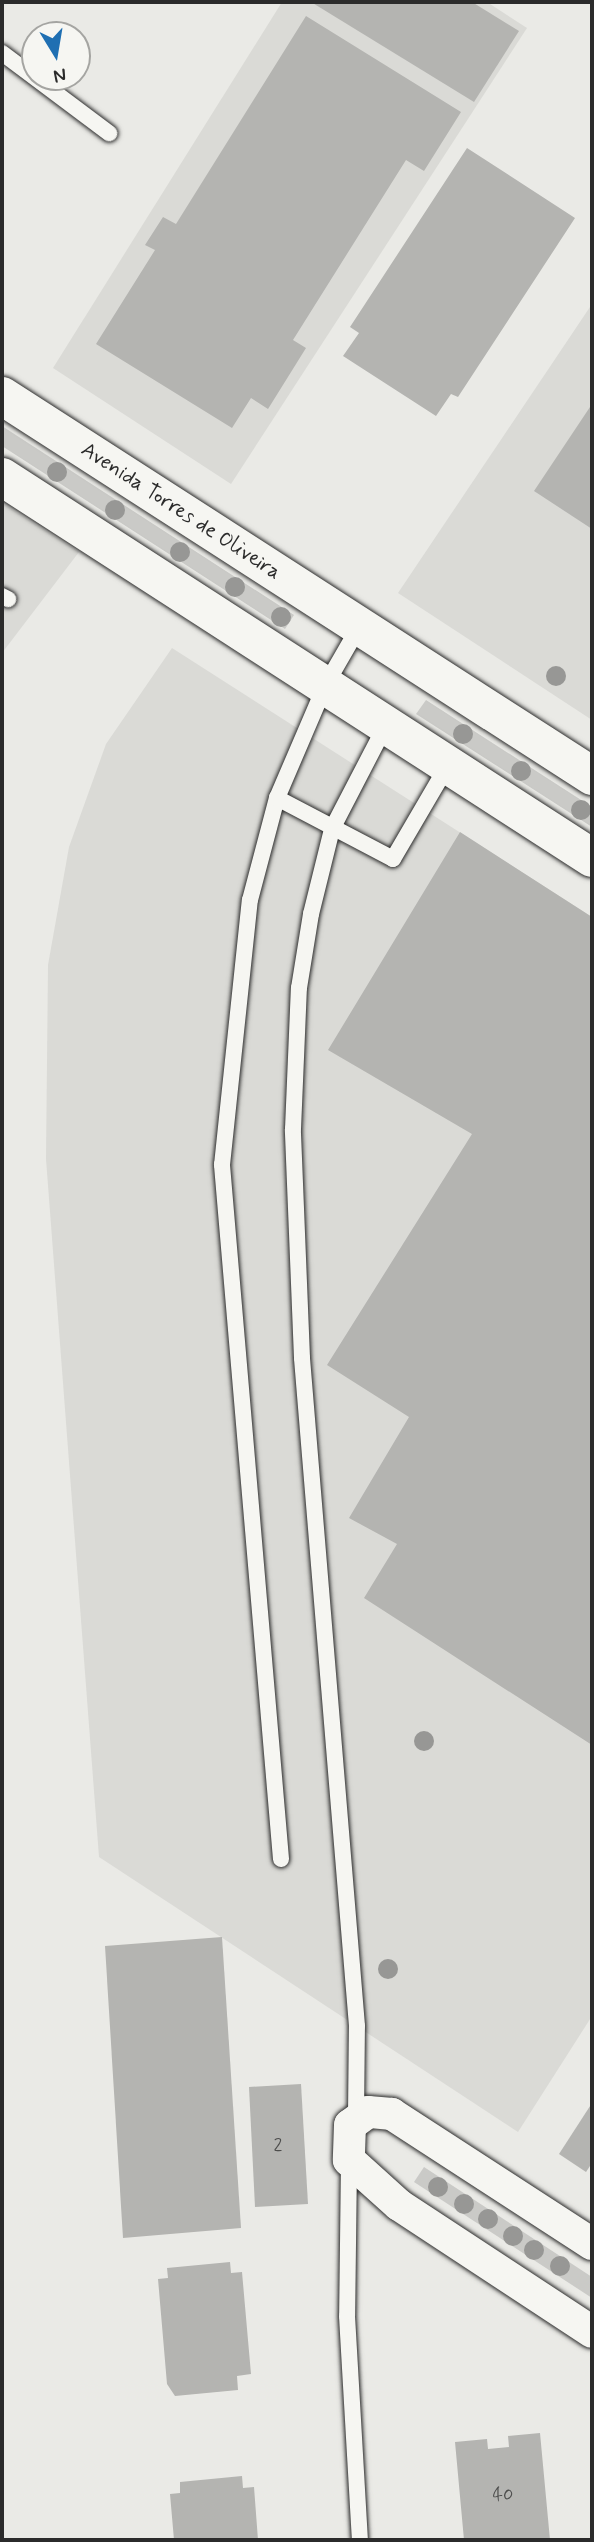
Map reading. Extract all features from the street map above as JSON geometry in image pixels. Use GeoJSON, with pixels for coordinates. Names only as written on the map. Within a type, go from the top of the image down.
{"type":"FeatureCollection","features":[{"type":"Feature","properties":{"kind":"street","name":"Avenida Torres de Oliveira"},"geometry":{"type":"LineString","coordinates":[[2,396],[592,776]]}},
{"type":"Feature","properties":{"kind":"street"},"geometry":{"type":"LineString","coordinates":[[2,477],[592,858]]}},
{"type":"Feature","properties":{"kind":"street"},"geometry":{"type":"LineString","coordinates":[[592,2244],[392,2114],[356,2116],[346,2134],[349,2160],[398,2205],[592,2332]]}},
{"type":"Feature","properties":{"kind":"lane"},"geometry":{"type":"LineString","coordinates":[[2,53],[109,133]]}},
{"type":"Feature","properties":{"kind":"lane"},"geometry":{"type":"LineString","coordinates":[[281,1859],[222,1166],[239,969],[277,798],[325,686],[359,627]]}},
{"type":"Feature","properties":{"kind":"lane"},"geometry":{"type":"LineString","coordinates":[[356,2116],[357,2026],[302,1358],[293,1129],[299,988],[331,829],[386,725]]}},
{"type":"Feature","properties":{"kind":"lane"},"geometry":{"type":"LineString","coordinates":[[277,798],[331,829],[395,858],[448,765]]}},
{"type":"Feature","properties":{"kind":"lane"},"geometry":{"type":"LineString","coordinates":[[349,2160],[347,2316],[360,2540]]}},
{"type":"Feature","properties":{"kind":"shaded area"},"geometry":{"type":"Polygon","coordinates":[[[282,2],[487,2],[527,28],[231,484],[53,368],[282,2]]]}},
{"type":"Feature","properties":{"kind":"shaded area"},"geometry":{"type":"Polygon","coordinates":[[[592,304],[592,720],[398,593],[592,304]]]}},
{"type":"Feature","properties":{"kind":"shaded area"},"geometry":{"type":"Polygon","coordinates":[[[2,426],[294,615],[285,629],[2,446],[2,426]]]}},
{"type":"Feature","properties":{"kind":"shaded area"},"geometry":{"type":"Polygon","coordinates":[[[2,503],[79,552],[2,653],[2,503]]]}},
{"type":"Feature","properties":{"kind":"shaded area"},"geometry":{"type":"Polygon","coordinates":[[[172,648],[592,917],[592,2016],[518,2132],[99,1857],[46,1159],[48,965],[69,847],[106,744],[172,648]]]}},
{"type":"Feature","properties":{"kind":"shaded area"},"geometry":{"type":"Polygon","coordinates":[[[426,700],[592,807],[592,827],[416,714],[426,700]]]}},
{"type":"Feature","properties":{"kind":"shaded area"},"geometry":{"type":"Polygon","coordinates":[[[424,2167],[592,2277],[592,2298],[414,2182],[424,2167]]]}},
{"type":"Feature","properties":{"kind":"building"},"geometry":{"type":"Polygon","coordinates":[[[311,2],[472,2],[519,31],[474,102],[311,2]]]}},
{"type":"Feature","properties":{"kind":"building"},"geometry":{"type":"Polygon","coordinates":[[[306,16],[461,112],[424,171],[406,160],[293,340],[306,348],[268,409],[251,398],[232,428],[96,344],[155,250],[145,245],[163,217],[176,224],[306,16]]]}},
{"type":"Feature","properties":{"kind":"building"},"geometry":{"type":"Polygon","coordinates":[[[467,148],[575,218],[458,397],[451,394],[436,416],[343,356],[359,333],[350,327],[467,148]]]}},
{"type":"Feature","properties":{"kind":"building"},"geometry":{"type":"Polygon","coordinates":[[[592,404],[592,529],[534,491],[592,404]]]}},
{"type":"Feature","properties":{"kind":"building"},"geometry":{"type":"Polygon","coordinates":[[[460,832],[592,917],[592,1745],[364,1598],[397,1544],[349,1518],[409,1417],[327,1365],[472,1134],[328,1050],[460,832]]]}},
{"type":"Feature","properties":{"kind":"building"},"geometry":{"type":"Polygon","coordinates":[[[222,1937],[241,2228],[123,2238],[105,1946],[222,1937]]]}},
{"type":"Feature","properties":{"kind":"building"},"geometry":{"type":"Polygon","coordinates":[[[301,2084],[308,2204],[255,2207],[249,2087],[301,2084]]]}},
{"type":"Feature","properties":{"kind":"building"},"geometry":{"type":"Polygon","coordinates":[[[592,2103],[592,2163],[586,2172],[559,2154],[592,2103]]]}},
{"type":"Feature","properties":{"kind":"building"},"geometry":{"type":"Polygon","coordinates":[[[230,2262],[231,2273],[242,2272],[251,2374],[237,2376],[238,2390],[175,2396],[167,2384],[158,2279],[168,2278],[167,2268],[230,2262]]]}},
{"type":"Feature","properties":{"kind":"building"},"geometry":{"type":"Polygon","coordinates":[[[540,2433],[550,2540],[464,2540],[455,2442],[487,2439],[488,2449],[509,2447],[508,2436],[540,2433]]]}},
{"type":"Feature","properties":{"kind":"building"},"geometry":{"type":"Polygon","coordinates":[[[242,2476],[243,2488],[254,2487],[258,2540],[174,2540],[170,2494],[180,2493],[180,2482],[242,2476]]]}}]}
